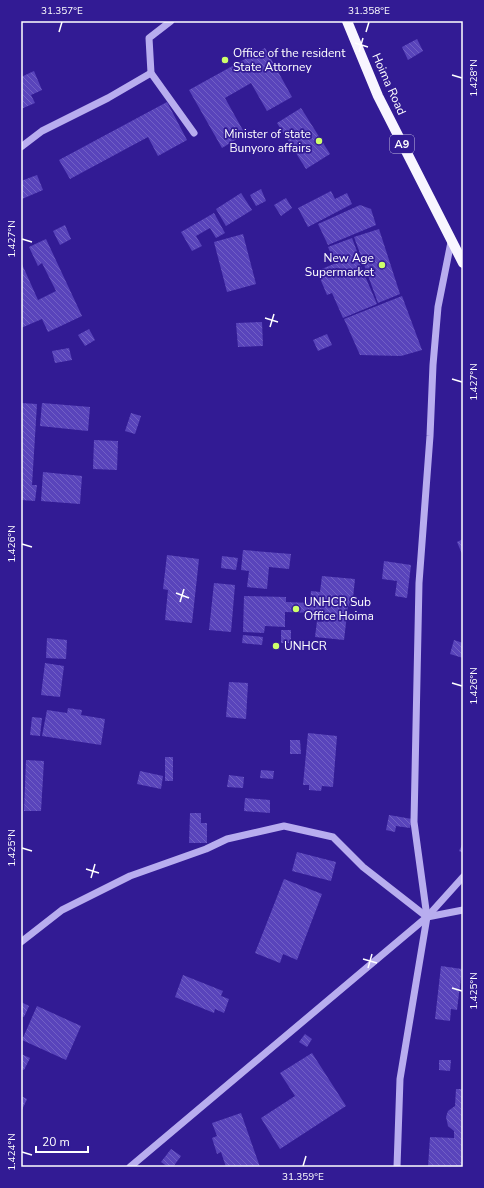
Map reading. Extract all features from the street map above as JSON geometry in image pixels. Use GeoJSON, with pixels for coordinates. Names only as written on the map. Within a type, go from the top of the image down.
{"type":"FeatureCollection","features":[{"type":"Feature","properties":{"kind":"main road","name":"Hoima Road"},"geometry":{"type":"LineString","coordinates":[[347,21],[378,96],[463,264]]}},
{"type":"Feature","properties":{"kind":"street"},"geometry":{"type":"LineString","coordinates":[[171,21],[149,38],[151,73],[194,133]]}},
{"type":"Feature","properties":{"kind":"street"},"geometry":{"type":"LineString","coordinates":[[21,147],[42,131],[108,98],[151,73]]}},
{"type":"Feature","properties":{"kind":"street"},"geometry":{"type":"LineString","coordinates":[[397,1167],[400,1079],[427,917],[414,822],[419,583],[438,307],[451,242]]}},
{"type":"Feature","properties":{"kind":"street"},"geometry":{"type":"LineString","coordinates":[[21,942],[62,910],[130,876],[206,849],[227,839],[284,826],[333,837],[363,867],[427,917],[463,910]]}},
{"type":"Feature","properties":{"kind":"street"},"geometry":{"type":"LineString","coordinates":[[130,1167],[427,917],[463,876]]}},
{"type":"Feature","properties":{"kind":"building"},"geometry":{"type":"Polygon","coordinates":[[[417,39],[423,51],[408,60],[402,47],[417,39]]]}},
{"type":"Feature","properties":{"kind":"building"},"geometry":{"type":"Polygon","coordinates":[[[265,48],[292,97],[267,111],[251,83],[225,98],[245,134],[222,148],[189,90],[265,48]]]}},
{"type":"Feature","properties":{"kind":"building"},"geometry":{"type":"Polygon","coordinates":[[[34,71],[42,90],[31,95],[35,103],[21,109],[21,77],[34,71]]]}},
{"type":"Feature","properties":{"kind":"building"},"geometry":{"type":"Polygon","coordinates":[[[167,102],[187,140],[158,156],[148,137],[70,179],[59,160],[167,102]]]}},
{"type":"Feature","properties":{"kind":"building"},"geometry":{"type":"Polygon","coordinates":[[[301,108],[330,154],[306,169],[277,123],[301,108]]]}},
{"type":"Feature","properties":{"kind":"building"},"geometry":{"type":"Polygon","coordinates":[[[37,175],[43,190],[22,199],[21,181],[37,175]]]}},
{"type":"Feature","properties":{"kind":"building"},"geometry":{"type":"Polygon","coordinates":[[[261,189],[266,201],[256,206],[250,195],[261,189]]]}},
{"type":"Feature","properties":{"kind":"building"},"geometry":{"type":"Polygon","coordinates":[[[331,191],[335,199],[347,193],[352,204],[308,227],[298,208],[331,191]]]}},
{"type":"Feature","properties":{"kind":"building"},"geometry":{"type":"Polygon","coordinates":[[[241,193],[252,210],[226,226],[216,209],[241,193]]]}},
{"type":"Feature","properties":{"kind":"building"},"geometry":{"type":"Polygon","coordinates":[[[286,198],[292,208],[281,216],[274,205],[286,198]]]}},
{"type":"Feature","properties":{"kind":"building"},"geometry":{"type":"Polygon","coordinates":[[[360,205],[371,209],[376,225],[328,245],[318,224],[360,205]]]}},
{"type":"Feature","properties":{"kind":"building"},"geometry":{"type":"Polygon","coordinates":[[[214,213],[225,233],[216,238],[210,228],[196,236],[202,246],[192,251],[181,232],[214,213]]]}},
{"type":"Feature","properties":{"kind":"building"},"geometry":{"type":"Polygon","coordinates":[[[65,225],[71,239],[60,245],[53,231],[65,225]]]}},
{"type":"Feature","properties":{"kind":"building"},"geometry":{"type":"Polygon","coordinates":[[[379,229],[400,294],[378,303],[354,237],[379,229]]]}},
{"type":"Feature","properties":{"kind":"building"},"geometry":{"type":"Polygon","coordinates":[[[243,234],[256,284],[227,292],[214,242],[243,234]]]}},
{"type":"Feature","properties":{"kind":"building"},"geometry":{"type":"Polygon","coordinates":[[[352,238],[358,254],[356,255],[377,304],[343,318],[332,293],[327,295],[317,271],[348,258],[335,263],[328,247],[352,238]]]}},
{"type":"Feature","properties":{"kind":"building"},"geometry":{"type":"Polygon","coordinates":[[[46,239],[82,316],[48,332],[42,319],[21,328],[21,262],[38,300],[56,291],[42,263],[38,266],[29,247],[46,239]]]}},
{"type":"Feature","properties":{"kind":"building"},"geometry":{"type":"Polygon","coordinates":[[[402,296],[422,350],[401,356],[360,355],[344,319],[402,296]]]}},
{"type":"Feature","properties":{"kind":"building"},"geometry":{"type":"Polygon","coordinates":[[[262,322],[263,346],[238,347],[236,323],[262,322]]]}},
{"type":"Feature","properties":{"kind":"building"},"geometry":{"type":"Polygon","coordinates":[[[89,329],[95,340],[85,346],[78,335],[89,329]]]}},
{"type":"Feature","properties":{"kind":"building"},"geometry":{"type":"Polygon","coordinates":[[[327,334],[332,345],[318,351],[313,340],[327,334]]]}},
{"type":"Feature","properties":{"kind":"building"},"geometry":{"type":"Polygon","coordinates":[[[69,348],[72,360],[55,363],[52,351],[69,348]]]}},
{"type":"Feature","properties":{"kind":"building"},"geometry":{"type":"Polygon","coordinates":[[[21,403],[37,404],[32,485],[37,485],[35,501],[21,500],[21,403]]]}},
{"type":"Feature","properties":{"kind":"building"},"geometry":{"type":"Polygon","coordinates":[[[42,403],[90,407],[88,431],[40,426],[42,403]]]}},
{"type":"Feature","properties":{"kind":"building"},"geometry":{"type":"Polygon","coordinates":[[[131,413],[141,416],[135,434],[125,431],[131,413]]]}},
{"type":"Feature","properties":{"kind":"building"},"geometry":{"type":"Polygon","coordinates":[[[94,440],[118,441],[117,470],[93,469],[94,440]]]}},
{"type":"Feature","properties":{"kind":"building"},"geometry":{"type":"Polygon","coordinates":[[[43,472],[82,476],[80,504],[41,501],[43,472]]]}},
{"type":"Feature","properties":{"kind":"building"},"geometry":{"type":"Polygon","coordinates":[[[463,539],[463,556],[457,542],[463,539]]]}},
{"type":"Feature","properties":{"kind":"building"},"geometry":{"type":"Polygon","coordinates":[[[243,550],[291,554],[289,569],[269,567],[267,589],[247,587],[249,571],[241,570],[243,550]]]}},
{"type":"Feature","properties":{"kind":"building"},"geometry":{"type":"Polygon","coordinates":[[[167,555],[199,559],[192,623],[165,620],[168,590],[163,589],[167,555]]]}},
{"type":"Feature","properties":{"kind":"building"},"geometry":{"type":"Polygon","coordinates":[[[222,556],[238,558],[236,570],[221,568],[222,556]]]}},
{"type":"Feature","properties":{"kind":"building"},"geometry":{"type":"Polygon","coordinates":[[[384,561],[411,565],[407,598],[395,596],[397,581],[382,579],[384,561]]]}},
{"type":"Feature","properties":{"kind":"building","name":"UNHCR Sub Office Hoima"},"geometry":{"type":"Polygon","coordinates":[[[322,576],[355,579],[352,607],[348,606],[344,640],[315,637],[318,613],[285,612],[285,627],[265,626],[264,633],[243,632],[244,596],[286,597],[286,602],[310,603],[311,591],[320,592],[322,576]]]}},
{"type":"Feature","properties":{"kind":"building"},"geometry":{"type":"Polygon","coordinates":[[[214,583],[235,585],[231,632],[209,630],[214,583]]]}},
{"type":"Feature","properties":{"kind":"building"},"geometry":{"type":"Polygon","coordinates":[[[281,630],[291,630],[291,643],[281,643],[281,630]]]}},
{"type":"Feature","properties":{"kind":"building"},"geometry":{"type":"Polygon","coordinates":[[[243,635],[263,637],[262,645],[242,643],[243,635]]]}},
{"type":"Feature","properties":{"kind":"building"},"geometry":{"type":"Polygon","coordinates":[[[47,638],[67,640],[66,659],[46,658],[47,638]]]}},
{"type":"Feature","properties":{"kind":"building"},"geometry":{"type":"Polygon","coordinates":[[[454,640],[463,643],[463,658],[450,654],[454,640]]]}},
{"type":"Feature","properties":{"kind":"building"},"geometry":{"type":"Polygon","coordinates":[[[45,663],[64,666],[60,697],[41,695],[45,663]]]}},
{"type":"Feature","properties":{"kind":"building"},"geometry":{"type":"Polygon","coordinates":[[[229,682],[248,683],[246,719],[226,717],[229,682]]]}},
{"type":"Feature","properties":{"kind":"building"},"geometry":{"type":"Polygon","coordinates":[[[68,708],[82,710],[81,715],[105,719],[101,745],[42,736],[47,710],[67,713],[68,708]]]}},
{"type":"Feature","properties":{"kind":"building"},"geometry":{"type":"Polygon","coordinates":[[[32,717],[42,718],[40,736],[30,735],[32,717]]]}},
{"type":"Feature","properties":{"kind":"building"},"geometry":{"type":"Polygon","coordinates":[[[308,733],[337,736],[333,787],[322,786],[321,791],[309,790],[309,785],[303,785],[308,733]]]}},
{"type":"Feature","properties":{"kind":"building"},"geometry":{"type":"Polygon","coordinates":[[[290,740],[300,740],[301,754],[290,754],[290,740]]]}},
{"type":"Feature","properties":{"kind":"building"},"geometry":{"type":"Polygon","coordinates":[[[165,757],[173,757],[173,781],[165,781],[165,757]]]}},
{"type":"Feature","properties":{"kind":"building"},"geometry":{"type":"Polygon","coordinates":[[[26,760],[44,761],[41,811],[24,811],[26,760]]]}},
{"type":"Feature","properties":{"kind":"building"},"geometry":{"type":"Polygon","coordinates":[[[261,770],[274,771],[273,779],[260,778],[261,770]]]}},
{"type":"Feature","properties":{"kind":"building"},"geometry":{"type":"Polygon","coordinates":[[[140,771],[163,776],[161,789],[137,784],[140,771]]]}},
{"type":"Feature","properties":{"kind":"building"},"geometry":{"type":"Polygon","coordinates":[[[229,775],[244,777],[243,788],[227,787],[229,775]]]}},
{"type":"Feature","properties":{"kind":"building"},"geometry":{"type":"Polygon","coordinates":[[[245,798],[270,800],[270,813],[244,811],[245,798]]]}},
{"type":"Feature","properties":{"kind":"building"},"geometry":{"type":"Polygon","coordinates":[[[190,813],[201,813],[201,823],[207,823],[207,843],[189,843],[190,813]]]}},
{"type":"Feature","properties":{"kind":"building"},"geometry":{"type":"Polygon","coordinates":[[[389,815],[412,819],[410,828],[396,826],[395,832],[386,830],[389,815]]]}},
{"type":"Feature","properties":{"kind":"building"},"geometry":{"type":"Polygon","coordinates":[[[463,843],[463,853],[459,851],[463,843]]]}},
{"type":"Feature","properties":{"kind":"building"},"geometry":{"type":"Polygon","coordinates":[[[297,852],[336,862],[331,881],[292,871],[297,852]]]}},
{"type":"Feature","properties":{"kind":"building"},"geometry":{"type":"Polygon","coordinates":[[[284,879],[322,894],[297,960],[283,954],[280,963],[255,953],[284,879]]]}},
{"type":"Feature","properties":{"kind":"building"},"geometry":{"type":"Polygon","coordinates":[[[441,966],[462,969],[457,1010],[451,1009],[450,1021],[435,1019],[441,966]]]}},
{"type":"Feature","properties":{"kind":"building"},"geometry":{"type":"Polygon","coordinates":[[[183,975],[223,991],[221,996],[229,999],[224,1013],[215,1009],[214,1013],[175,997],[183,975]]]}},
{"type":"Feature","properties":{"kind":"building"},"geometry":{"type":"Polygon","coordinates":[[[21,1002],[29,1006],[24,1017],[21,1016],[21,1002]]]}},
{"type":"Feature","properties":{"kind":"building"},"geometry":{"type":"Polygon","coordinates":[[[37,1006],[81,1026],[66,1060],[22,1040],[37,1006]]]}},
{"type":"Feature","properties":{"kind":"building"},"geometry":{"type":"Polygon","coordinates":[[[305,1034],[312,1039],[307,1047],[299,1042],[305,1034]]]}},
{"type":"Feature","properties":{"kind":"building"},"geometry":{"type":"Polygon","coordinates":[[[312,1053],[346,1106],[280,1149],[261,1118],[295,1096],[280,1073],[312,1053]]]}},
{"type":"Feature","properties":{"kind":"building"},"geometry":{"type":"Polygon","coordinates":[[[21,1054],[30,1058],[24,1070],[21,1069],[21,1054]]]}},
{"type":"Feature","properties":{"kind":"building"},"geometry":{"type":"Polygon","coordinates":[[[439,1060],[451,1060],[450,1071],[439,1070],[439,1060]]]}},
{"type":"Feature","properties":{"kind":"building"},"geometry":{"type":"Polygon","coordinates":[[[456,1089],[463,1089],[463,1167],[428,1167],[430,1137],[454,1138],[454,1131],[448,1126],[446,1117],[448,1111],[455,1106],[456,1089]]]}},
{"type":"Feature","properties":{"kind":"building"},"geometry":{"type":"Polygon","coordinates":[[[21,1096],[27,1099],[21,1112],[21,1096]]]}},
{"type":"Feature","properties":{"kind":"building"},"geometry":{"type":"Polygon","coordinates":[[[241,1113],[260,1167],[226,1167],[221,1152],[217,1154],[212,1138],[217,1136],[212,1123],[241,1113]]]}},
{"type":"Feature","properties":{"kind":"building"},"geometry":{"type":"Polygon","coordinates":[[[171,1149],[181,1156],[173,1167],[168,1167],[161,1162],[171,1149]]]}},
{"type":"Feature","properties":{"kind":"place","name":"Office of the resident State Attorney"},"geometry":{"type":"Point","coordinates":[225,60]}},
{"type":"Feature","properties":{"kind":"place","name":"Minister of state Bunyoro affairs"},"geometry":{"type":"Point","coordinates":[319,141]}},
{"type":"Feature","properties":{"kind":"place","name":"New Age Supermarket"},"geometry":{"type":"Point","coordinates":[382,265]}},
{"type":"Feature","properties":{"kind":"place","name":"UNHCR Sub Office Hoima"},"geometry":{"type":"Point","coordinates":[296,609]}},
{"type":"Feature","properties":{"kind":"place","name":"UNHCR"},"geometry":{"type":"Point","coordinates":[276,646]}}]}
